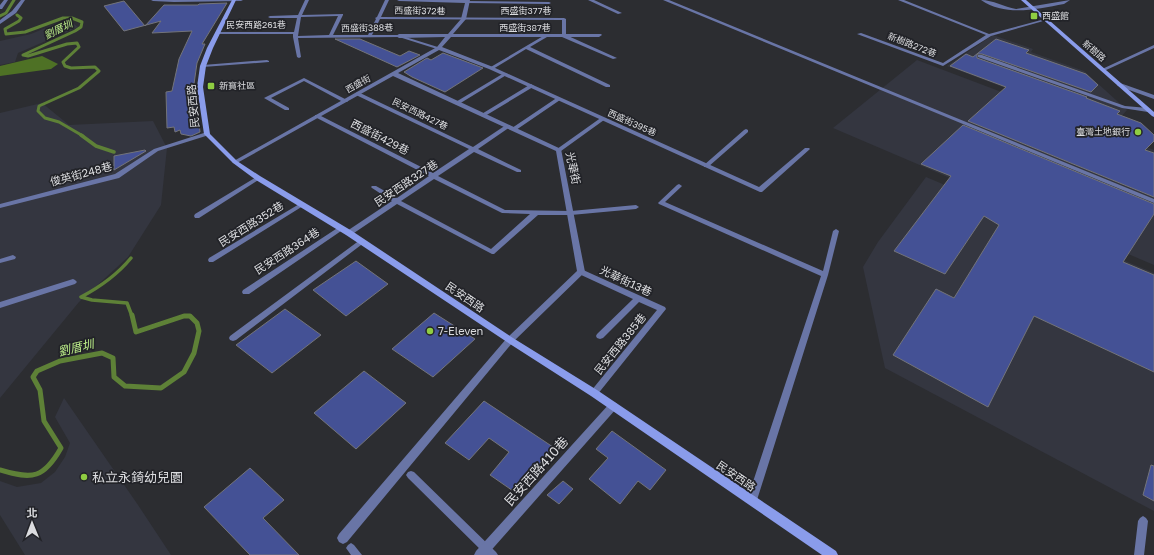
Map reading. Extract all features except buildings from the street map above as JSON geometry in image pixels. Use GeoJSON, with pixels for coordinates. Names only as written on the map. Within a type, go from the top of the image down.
{"type":"FeatureCollection","features":[{"type":"Feature","properties":{"kind":"street"},"geometry":{"type":"LineString","coordinates":[[0,8],[6,0]]}},
{"type":"Feature","properties":{"kind":"street"},"geometry":{"type":"LineString","coordinates":[[0,22],[14,12],[23,0]]}},
{"type":"Feature","properties":{"kind":"street"},"geometry":{"type":"LineString","coordinates":[[153,0],[241,0]]}},
{"type":"Feature","properties":{"kind":"street","name":"民安西路"},"geometry":{"type":"LineString","coordinates":[[234,0],[217,33],[203,66],[200,87],[207,134],[235,162],[258,178],[349,233],[510,340],[594,393],[832,555]]}},
{"type":"Feature","properties":{"kind":"street"},"geometry":{"type":"LineString","coordinates":[[399,0],[467,1]]}},
{"type":"Feature","properties":{"kind":"street"},"geometry":{"type":"LineString","coordinates":[[983,0],[1007,9],[1016,10],[1064,3],[1068,0]]}},
{"type":"Feature","properties":{"kind":"street","name":"新樹路"},"geometry":{"type":"LineString","coordinates":[[1023,0],[1154,115]]}},
{"type":"Feature","properties":{"kind":"street","name":"西盛街"},"geometry":{"type":"LineString","coordinates":[[235,162],[439,48],[463,19],[467,1]]}},
{"type":"Feature","properties":{"kind":"street","name":"西盛街387巷"},"geometry":{"type":"LineString","coordinates":[[399,36],[599,35]]}},
{"type":"Feature","properties":{"kind":"street","name":"西盛街395巷"},"geometry":{"type":"LineString","coordinates":[[439,48],[506,74],[760,190],[807,149]]}},
{"type":"Feature","properties":{"kind":"street","name":"光華街"},"geometry":{"type":"LineString","coordinates":[[394,74],[559,150],[581,272]]}},
{"type":"Feature","properties":{"kind":"street"},"geometry":{"type":"LineString","coordinates":[[1120,85],[1154,97]]}},
{"type":"Feature","properties":{"kind":"street","name":"俊英街248巷"},"geometry":{"type":"LineString","coordinates":[[0,206],[117,176],[156,150],[207,134]]}},
{"type":"Feature","properties":{"kind":"street"},"geometry":{"type":"LineString","coordinates":[[343,538],[510,340],[581,272]]}},
{"type":"Feature","properties":{"kind":"street","name":"民安西路410巷"},"geometry":{"type":"LineString","coordinates":[[486,553],[613,406]]}},
{"type":"Feature","properties":{"kind":"lane"},"geometry":{"type":"LineString","coordinates":[[295,35],[299,17],[307,0]]}},
{"type":"Feature","properties":{"kind":"lane"},"geometry":{"type":"LineString","coordinates":[[369,37],[387,0]]}},
{"type":"Feature","properties":{"kind":"lane"},"geometry":{"type":"LineString","coordinates":[[590,0],[620,13]]}},
{"type":"Feature","properties":{"kind":"lane"},"geometry":{"type":"LineString","coordinates":[[665,0],[1154,201]]}},
{"type":"Feature","properties":{"kind":"lane"},"geometry":{"type":"LineString","coordinates":[[900,0],[989,35]]}},
{"type":"Feature","properties":{"kind":"lane"},"geometry":{"type":"LineString","coordinates":[[467,1],[549,3]]}},
{"type":"Feature","properties":{"kind":"lane"},"geometry":{"type":"LineString","coordinates":[[270,16],[299,17],[341,15],[330,37]]}},
{"type":"Feature","properties":{"kind":"lane","name":"西盛街372巷"},"geometry":{"type":"LineString","coordinates":[[377,18],[463,19]]}},
{"type":"Feature","properties":{"kind":"lane","name":"西盛街377巷"},"geometry":{"type":"LineString","coordinates":[[463,19],[564,19],[564,36]]}},
{"type":"Feature","properties":{"kind":"lane","name":"新樹路272巷"},"geometry":{"type":"LineString","coordinates":[[860,34],[943,65],[989,35],[1046,20]]}},
{"type":"Feature","properties":{"kind":"lane","name":"民安西路261巷"},"geometry":{"type":"LineString","coordinates":[[217,33],[295,35],[299,57]]}},
{"type":"Feature","properties":{"kind":"lane","name":"西盛街388巷"},"geometry":{"type":"LineString","coordinates":[[295,35],[330,37],[399,36],[439,48]]}},
{"type":"Feature","properties":{"kind":"lane"},"geometry":{"type":"LineString","coordinates":[[491,68],[545,36]]}},
{"type":"Feature","properties":{"kind":"lane"},"geometry":{"type":"LineString","coordinates":[[564,36],[614,58]]}},
{"type":"Feature","properties":{"kind":"lane"},"geometry":{"type":"LineString","coordinates":[[1102,70],[1154,46]]}},
{"type":"Feature","properties":{"kind":"lane"},"geometry":{"type":"LineString","coordinates":[[526,47],[608,86]]}},
{"type":"Feature","properties":{"kind":"lane"},"geometry":{"type":"LineString","coordinates":[[980,56],[1124,107],[1148,110]]}},
{"type":"Feature","properties":{"kind":"lane"},"geometry":{"type":"LineString","coordinates":[[203,66],[267,62]]}},
{"type":"Feature","properties":{"kind":"lane"},"geometry":{"type":"LineString","coordinates":[[456,103],[506,74]]}},
{"type":"Feature","properties":{"kind":"lane"},"geometry":{"type":"LineString","coordinates":[[287,109],[267,98],[304,79],[345,101]]}},
{"type":"Feature","properties":{"kind":"lane"},"geometry":{"type":"LineString","coordinates":[[483,115],[531,86]]}},
{"type":"Feature","properties":{"kind":"lane","name":"民安西路427巷"},"geometry":{"type":"LineString","coordinates":[[358,94],[519,171]]}},
{"type":"Feature","properties":{"kind":"lane","name":"民安西路327巷"},"geometry":{"type":"LineString","coordinates":[[349,233],[435,175],[558,99]]}},
{"type":"Feature","properties":{"kind":"lane","name":"西盛街429巷"},"geometry":{"type":"LineString","coordinates":[[317,116],[435,175],[504,212],[571,212],[636,207]]}},
{"type":"Feature","properties":{"kind":"lane"},"geometry":{"type":"LineString","coordinates":[[559,150],[602,119]]}},
{"type":"Feature","properties":{"kind":"lane"},"geometry":{"type":"LineString","coordinates":[[706,166],[746,131]]}},
{"type":"Feature","properties":{"kind":"lane"},"geometry":{"type":"LineString","coordinates":[[197,216],[258,178]]}},
{"type":"Feature","properties":{"kind":"lane"},"geometry":{"type":"LineString","coordinates":[[679,186],[661,203],[825,275]]}},
{"type":"Feature","properties":{"kind":"lane"},"geometry":{"type":"LineString","coordinates":[[374,187],[492,252],[537,212]]}},
{"type":"Feature","properties":{"kind":"lane","name":"民安西路352巷"},"geometry":{"type":"LineString","coordinates":[[211,260],[301,204]]}},
{"type":"Feature","properties":{"kind":"lane","name":"民安西路364巷"},"geometry":{"type":"LineString","coordinates":[[246,292],[341,229]]}},
{"type":"Feature","properties":{"kind":"lane"},"geometry":{"type":"LineString","coordinates":[[752,500],[825,275],[836,231]]}},
{"type":"Feature","properties":{"kind":"lane"},"geometry":{"type":"LineString","coordinates":[[233,338],[362,242]]}},
{"type":"Feature","properties":{"kind":"lane"},"geometry":{"type":"LineString","coordinates":[[0,261],[13,257]]}},
{"type":"Feature","properties":{"kind":"lane","name":"光華街13巷"},"geometry":{"type":"LineString","coordinates":[[581,272],[662,309]]}},
{"type":"Feature","properties":{"kind":"lane"},"geometry":{"type":"LineString","coordinates":[[0,305],[73,282]]}},
{"type":"Feature","properties":{"kind":"lane"},"geometry":{"type":"LineString","coordinates":[[600,336],[638,298]]}},
{"type":"Feature","properties":{"kind":"lane","name":"民安西路385巷"},"geometry":{"type":"LineString","coordinates":[[594,393],[662,309]]}},
{"type":"Feature","properties":{"kind":"lane"},"geometry":{"type":"LineString","coordinates":[[411,475],[486,553]]}},
{"type":"Feature","properties":{"kind":"lane"},"geometry":{"type":"LineString","coordinates":[[1139,555],[1143,521]]}},
{"type":"Feature","properties":{"kind":"shaded area"},"geometry":{"type":"Polygon","coordinates":[[[67,19],[78,27],[18,53],[15,62],[0,65],[0,41],[31,34],[67,19]]]}},
{"type":"Feature","properties":{"kind":"shaded area"},"geometry":{"type":"Polygon","coordinates":[[[993,35],[1033,49],[1031,52],[1084,71],[1127,110],[1111,128],[947,66],[993,35]]]}},
{"type":"Feature","properties":{"kind":"shaded area"},"geometry":{"type":"Polygon","coordinates":[[[917,60],[1154,150],[1154,265],[833,128],[917,60]]]}},
{"type":"Feature","properties":{"kind":"shaded area"},"geometry":{"type":"Polygon","coordinates":[[[42,103],[69,125],[153,121],[167,148],[161,205],[128,257],[79,302],[0,398],[0,113],[42,103]]]}},
{"type":"Feature","properties":{"kind":"shaded area"},"geometry":{"type":"Polygon","coordinates":[[[926,177],[1154,273],[1154,511],[885,368],[863,267],[878,242],[926,177]]]}},
{"type":"Feature","properties":{"kind":"shaded area","name":"私立永錡幼兒園"},"geometry":{"type":"Polygon","coordinates":[[[64,398],[171,555],[25,555],[0,515],[0,481],[17,487],[41,483],[55,472],[65,457],[70,443],[55,417],[64,398]]]}},
{"type":"Feature","properties":{"kind":"green space"},"geometry":{"type":"Polygon","coordinates":[[[42,56],[58,64],[51,69],[0,76],[0,66],[42,56]]]}},
{"type":"Feature","properties":{"kind":"waterway","name":"劉厝圳"},"geometry":{"type":"LineString","coordinates":[[0,16],[6,13],[14,0]]}},
{"type":"Feature","properties":{"kind":"waterway","name":"劉厝圳"},"geometry":{"type":"LineString","coordinates":[[17,15],[21,18],[19,21],[5,29],[6,34],[25,32],[63,18],[72,18],[82,22],[81,27],[75,31],[23,55],[28,56],[67,44],[77,43],[79,47],[63,62],[65,66],[71,68],[95,67],[99,71],[79,88],[39,106],[38,111],[45,118],[59,122],[83,136]]}},
{"type":"Feature","properties":{"kind":"waterway","name":"劉厝圳"},"geometry":{"type":"LineString","coordinates":[[81,135],[96,146],[114,152]]}},
{"type":"Feature","properties":{"kind":"waterway","name":"劉厝圳"},"geometry":{"type":"LineString","coordinates":[[131,258],[108,280],[81,297],[92,300],[127,303],[132,316]]}},
{"type":"Feature","properties":{"kind":"waterway","name":"劉厝圳"},"geometry":{"type":"LineString","coordinates":[[0,470],[21,475],[36,474],[49,466],[61,448],[44,421],[40,390],[33,377],[37,371],[60,361],[102,353],[113,358],[114,377],[125,386],[161,388],[184,372],[194,353],[199,331],[197,323],[190,316],[184,316],[136,332],[132,315]]}},
{"type":"Feature","properties":{"kind":"place","name":"西盛館"},"geometry":{"type":"Point","coordinates":[1034,16]}},
{"type":"Feature","properties":{"kind":"place","name":"新寶社區"},"geometry":{"type":"Point","coordinates":[211,86]}},
{"type":"Feature","properties":{"kind":"place","name":"臺灣土地銀行"},"geometry":{"type":"Point","coordinates":[1138,132]}},
{"type":"Feature","properties":{"kind":"place","name":"7-Eleven"},"geometry":{"type":"Point","coordinates":[430,331]}},
{"type":"Feature","properties":{"kind":"place","name":"私立永錡幼兒園"},"geometry":{"type":"Point","coordinates":[84,477]}}]}
